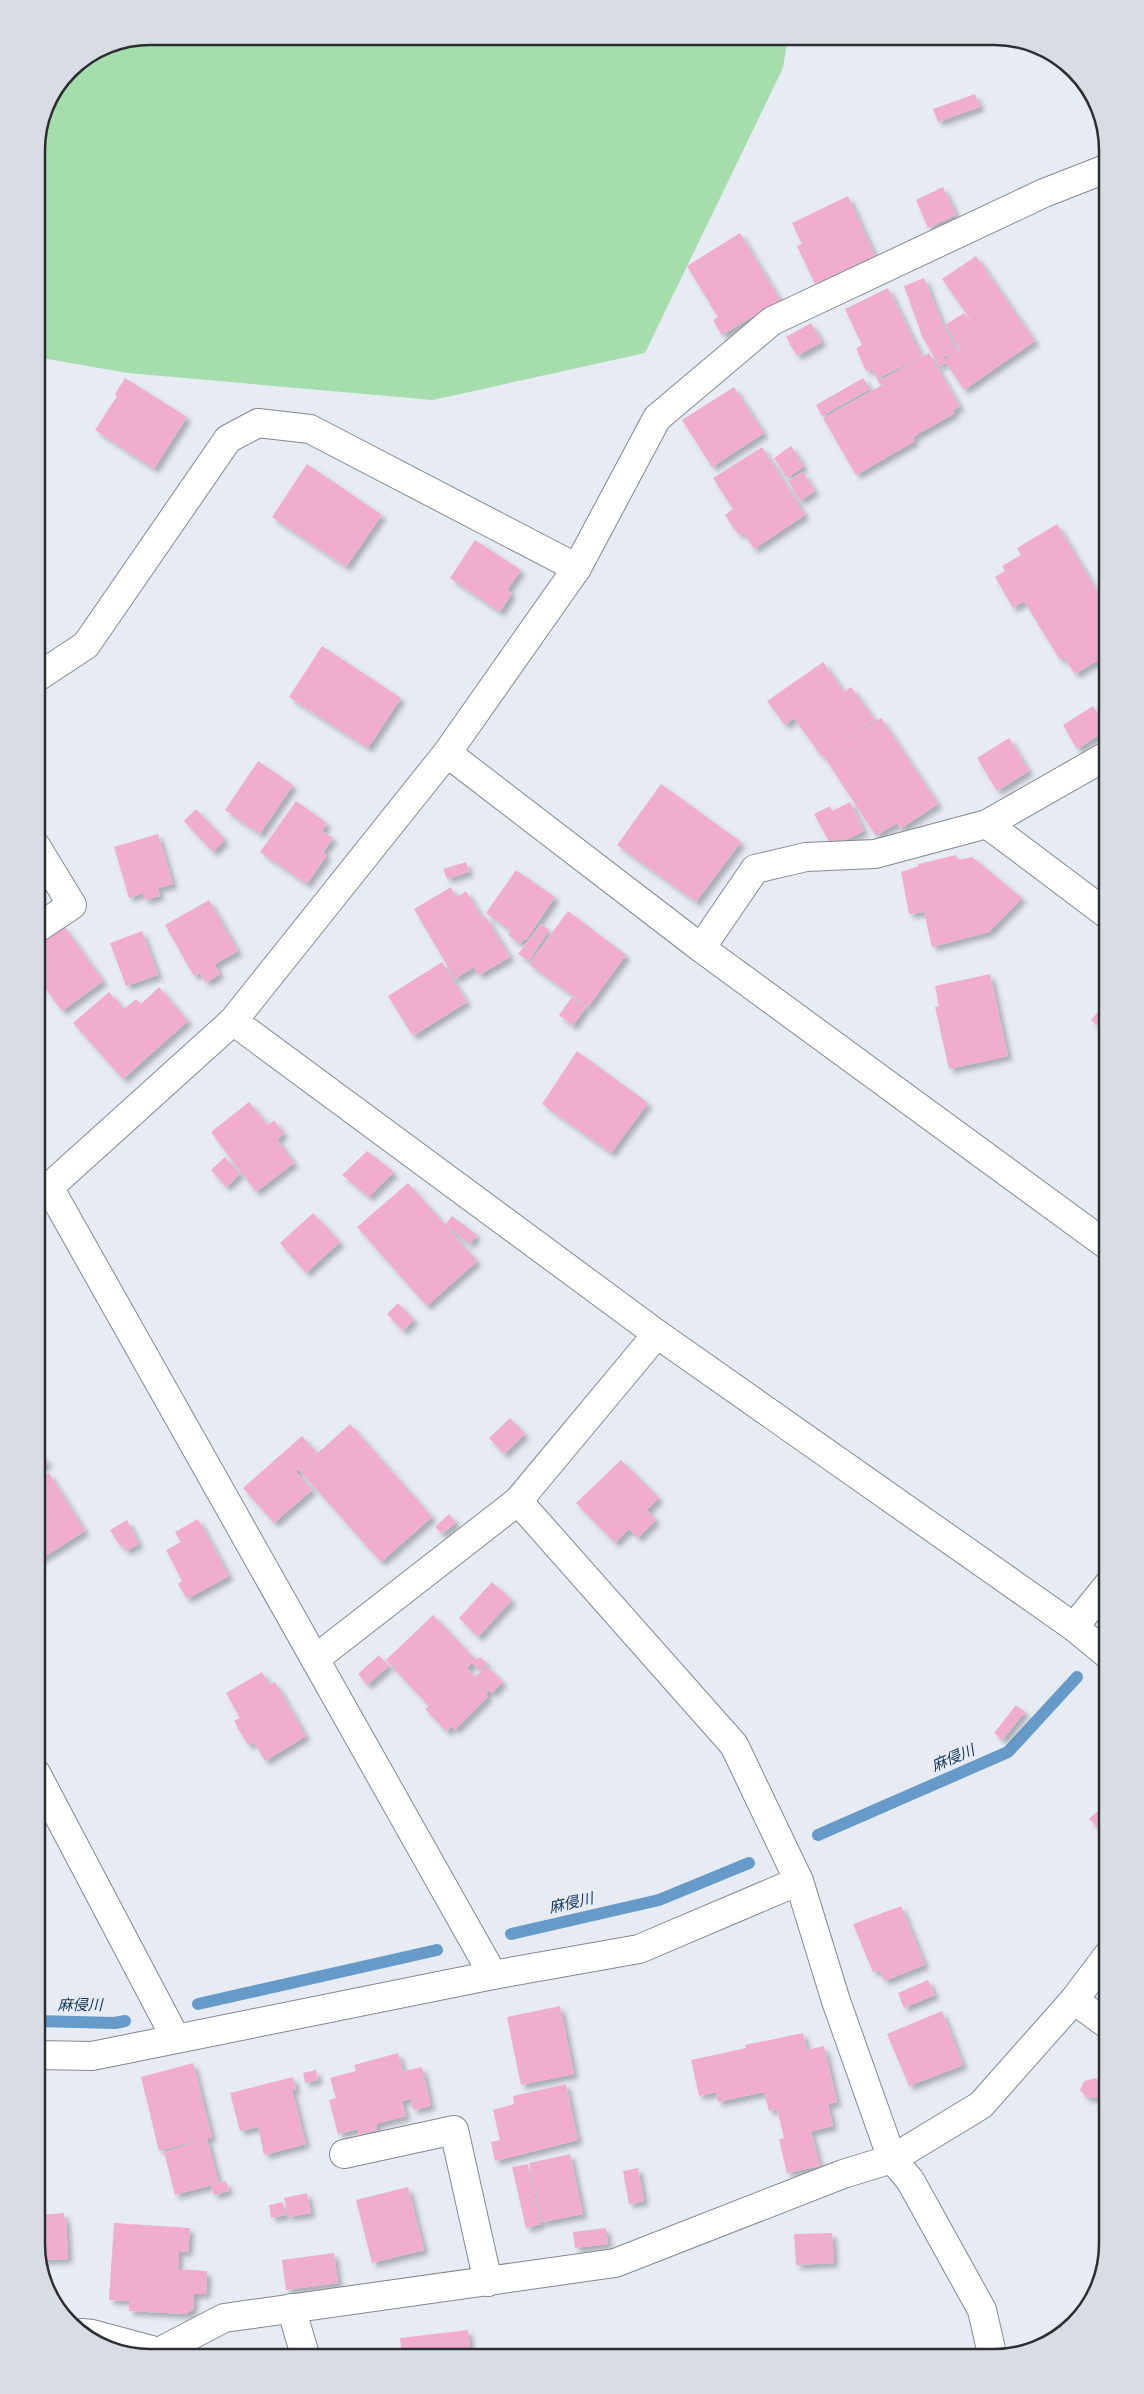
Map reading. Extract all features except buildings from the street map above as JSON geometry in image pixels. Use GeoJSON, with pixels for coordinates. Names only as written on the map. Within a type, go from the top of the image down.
{"type":"FeatureCollection","features":[{"type":"Feature","properties":{"kind":"street"},"geometry":{"type":"LineString","coordinates":[[45,1191],[233,1021],[447,753],[577,568],[657,418],[772,321],[1044,193],[1099,172]]}},
{"type":"Feature","properties":{"kind":"street"},"geometry":{"type":"LineString","coordinates":[[45,672],[86,645],[228,439],[258,424],[310,429],[577,568]]}},
{"type":"Feature","properties":{"kind":"street"},"geometry":{"type":"LineString","coordinates":[[447,753],[701,948],[1099,1239]]}},
{"type":"Feature","properties":{"kind":"street"},"geometry":{"type":"LineString","coordinates":[[701,948],[755,869],[806,857],[875,854],[987,824],[1099,760]]}},
{"type":"Feature","properties":{"kind":"street"},"geometry":{"type":"LineString","coordinates":[[987,824],[1099,908]]}},
{"type":"Feature","properties":{"kind":"street"},"geometry":{"type":"LineString","coordinates":[[45,860],[72,904],[45,923]]}},
{"type":"Feature","properties":{"kind":"street"},"geometry":{"type":"LineString","coordinates":[[233,1021],[657,1334],[1074,1627],[1099,1647]]}},
{"type":"Feature","properties":{"kind":"street"},"geometry":{"type":"LineString","coordinates":[[45,1196],[315,1659],[493,1975]]}},
{"type":"Feature","properties":{"kind":"street"},"geometry":{"type":"LineString","coordinates":[[315,1659],[518,1501],[657,1334]]}},
{"type":"Feature","properties":{"kind":"street"},"geometry":{"type":"LineString","coordinates":[[518,1501],[734,1745],[799,1881],[836,2001],[892,2159],[910,2180],[982,2310],[991,2349]]}},
{"type":"Feature","properties":{"kind":"street"},"geometry":{"type":"LineString","coordinates":[[1074,1627],[1099,1596]]}},
{"type":"Feature","properties":{"kind":"street"},"geometry":{"type":"LineString","coordinates":[[45,1790],[175,2038]]}},
{"type":"Feature","properties":{"kind":"street"},"geometry":{"type":"LineString","coordinates":[[45,2055],[92,2056],[493,1975],[639,1949],[799,1881]]}},
{"type":"Feature","properties":{"kind":"street"},"geometry":{"type":"LineString","coordinates":[[168,2349],[224,2318],[615,2263],[843,2174],[892,2159],[981,2105],[1074,2000],[1099,1966]]}},
{"type":"Feature","properties":{"kind":"street"},"geometry":{"type":"LineString","coordinates":[[1074,2000],[1099,2018]]}},
{"type":"Feature","properties":{"kind":"street"},"geometry":{"type":"LineString","coordinates":[[344,2154],[454,2130],[488,2282]]}},
{"type":"Feature","properties":{"kind":"street"},"geometry":{"type":"LineString","coordinates":[[291,2308],[303,2349]]}},
{"type":"Feature","properties":{"kind":"street"},"geometry":{"type":"LineString","coordinates":[[104,2338],[134,2348]]}},
{"type":"Feature","properties":{"kind":"green space"},"geometry":{"type":"Polygon","coordinates":[[[150,45],[787,45],[783,68],[645,353],[433,400],[128,373],[45,359],[46,137],[56,104],[67,86],[86,67],[110,53],[130,47],[150,45]]]}},
{"type":"Feature","properties":{"kind":"waterway","name":"麻侵川"},"geometry":{"type":"LineString","coordinates":[[818,1835],[1008,1752],[1077,1677]]}},
{"type":"Feature","properties":{"kind":"waterway","name":"麻侵川"},"geometry":{"type":"LineString","coordinates":[[511,1934],[659,1900],[749,1863]]}},
{"type":"Feature","properties":{"kind":"waterway","name":"麻侵川"},"geometry":{"type":"LineString","coordinates":[[198,2004],[437,1950]]}},
{"type":"Feature","properties":{"kind":"waterway","name":"麻侵川"},"geometry":{"type":"LineString","coordinates":[[45,2021],[115,2023],[125,2021]]}}]}
